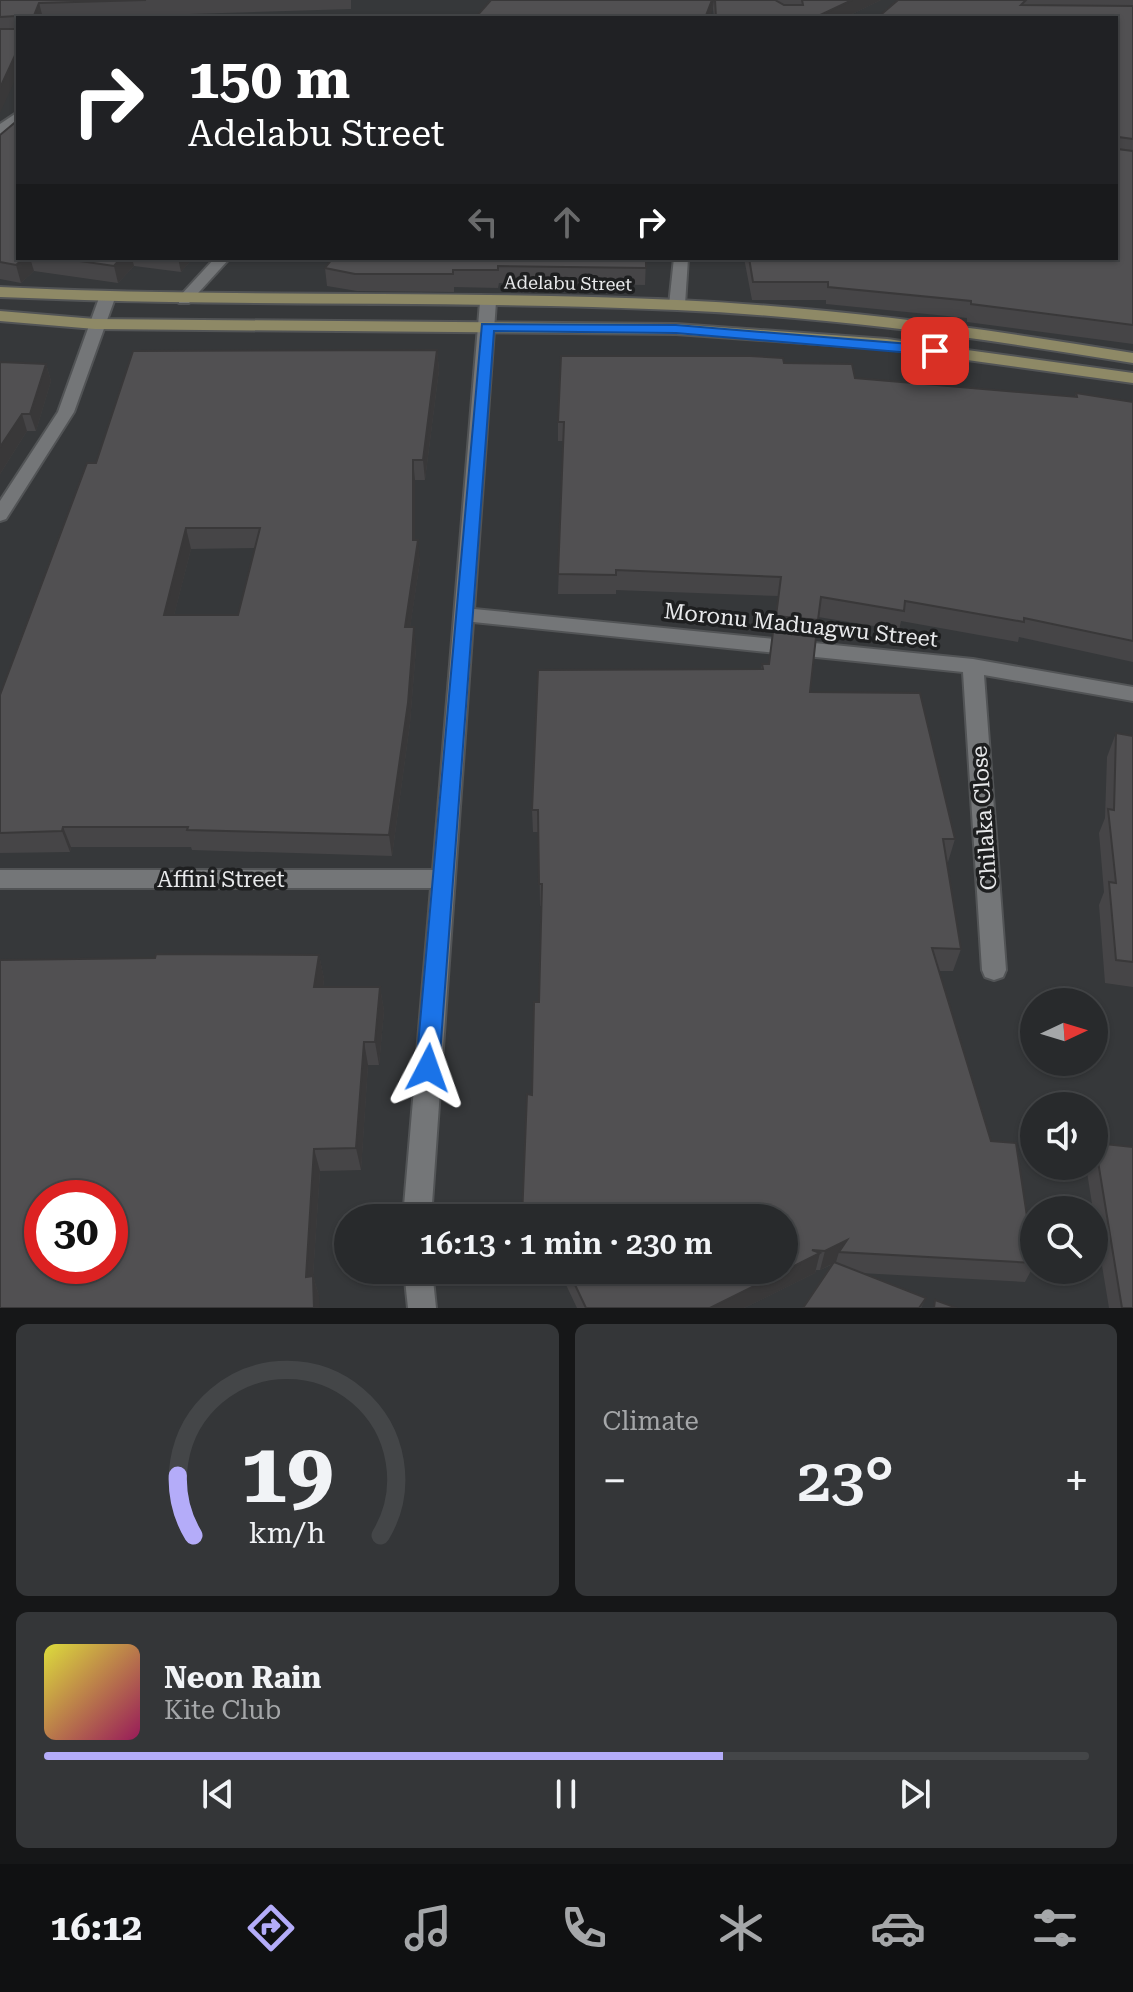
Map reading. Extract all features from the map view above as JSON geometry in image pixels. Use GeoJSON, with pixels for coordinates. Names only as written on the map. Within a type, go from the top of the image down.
{"type":"FeatureCollection","features":[{"type":"Feature","properties":{"kind":"main road","name":"Adelabu Street"},"geometry":{"type":"LineString","coordinates":[[0,292],[184,300],[677,305],[833,316],[993,334],[1133,358]]}},
{"type":"Feature","properties":{"kind":"main road"},"geometry":{"type":"LineString","coordinates":[[0,316],[95,324],[676,329],[887,344],[1133,378]]}},
{"type":"Feature","properties":{"kind":"street"},"geometry":{"type":"LineString","coordinates":[[0,131],[16,118]]}},
{"type":"Feature","properties":{"kind":"street"},"geometry":{"type":"LineString","coordinates":[[184,300],[221,260]]}},
{"type":"Feature","properties":{"kind":"street"},"geometry":{"type":"LineString","coordinates":[[677,305],[681,260]]}},
{"type":"Feature","properties":{"kind":"street"},"geometry":{"type":"LineString","coordinates":[[0,515],[66,412],[95,324],[107,298]]}},
{"type":"Feature","properties":{"kind":"street"},"geometry":{"type":"LineString","coordinates":[[418,1204],[488,302]]}},
{"type":"Feature","properties":{"kind":"street","name":"Moronu Maduagwu Street"},"geometry":{"type":"LineString","coordinates":[[462,614],[973,666],[1133,694]]}},
{"type":"Feature","properties":{"kind":"street","name":"Chilaka Close"},"geometry":{"type":"LineString","coordinates":[[973,666],[994,970]]}},
{"type":"Feature","properties":{"kind":"street","name":"Affini Street"},"geometry":{"type":"LineString","coordinates":[[0,879],[442,879]]}},
{"type":"Feature","properties":{"kind":"street"},"geometry":{"type":"LineString","coordinates":[[419,1284],[422,1308]]}},
{"type":"Feature","properties":{"kind":"building"},"geometry":{"type":"Polygon","coordinates":[[[0,0],[146,0],[39,3],[34,16],[0,17],[0,0]]]}},
{"type":"Feature","properties":{"kind":"building"},"geometry":{"type":"Polygon","coordinates":[[[491,0],[712,0],[706,16],[477,16],[491,0]]]}},
{"type":"Feature","properties":{"kind":"building"},"geometry":{"type":"Polygon","coordinates":[[[715,0],[775,0],[784,5],[803,5],[802,0],[852,0],[818,16],[716,16],[715,0]]]}},
{"type":"Feature","properties":{"kind":"building"},"geometry":{"type":"Polygon","coordinates":[[[898,0],[1026,0],[1021,5],[1133,6],[1133,139],[1118,137],[1118,16],[879,16],[898,0]]]}},
{"type":"Feature","properties":{"kind":"building"},"geometry":{"type":"Polygon","coordinates":[[[0,29],[16,29],[16,53],[0,88],[0,29]]]}},
{"type":"Feature","properties":{"kind":"building"},"geometry":{"type":"Polygon","coordinates":[[[16,122],[16,260],[22,260],[16,265],[0,262],[0,135],[16,122]]]}},
{"type":"Feature","properties":{"kind":"building"},"geometry":{"type":"Polygon","coordinates":[[[1118,149],[1133,151],[1133,325],[971,304],[971,301],[828,287],[828,282],[753,282],[749,260],[1118,260],[1118,149]]]}},
{"type":"Feature","properties":{"kind":"building"},"geometry":{"type":"Polygon","coordinates":[[[73,260],[119,260],[114,266],[73,260]]]}},
{"type":"Feature","properties":{"kind":"building"},"geometry":{"type":"Polygon","coordinates":[[[331,260],[646,260],[646,268],[498,266],[498,270],[453,270],[453,274],[355,274],[325,268],[331,260]]]}},
{"type":"Feature","properties":{"kind":"building"},"geometry":{"type":"Polygon","coordinates":[[[437,350],[423,460],[413,460],[413,540],[418,540],[405,627],[414,627],[408,703],[389,835],[187,830],[188,827],[63,827],[62,831],[0,833],[0,695],[87,463],[96,463],[133,351],[437,350]],[[186,528],[164,615],[238,615],[260,528],[186,528]]]}},
{"type":"Feature","properties":{"kind":"building"},"geometry":{"type":"Polygon","coordinates":[[[561,356],[783,358],[784,363],[852,364],[855,378],[1077,397],[1076,393],[1133,402],[1133,641],[1024,618],[1024,622],[905,601],[904,611],[821,597],[818,620],[776,616],[781,577],[616,570],[616,575],[558,574],[564,422],[558,422],[561,356]]]}},
{"type":"Feature","properties":{"kind":"building"},"geometry":{"type":"Polygon","coordinates":[[[0,362],[46,364],[30,414],[22,414],[0,447],[0,362]]]}},
{"type":"Feature","properties":{"kind":"building"},"geometry":{"type":"Polygon","coordinates":[[[773,632],[816,637],[810,692],[920,693],[955,839],[943,839],[961,949],[932,948],[991,1141],[1016,1143],[1024,1196],[1020,1196],[1020,1262],[839,1252],[847,1240],[825,1251],[812,1250],[820,1253],[798,1264],[798,1204],[523,1204],[527,1094],[532,1095],[534,1002],[539,1002],[542,884],[539,884],[538,810],[532,810],[538,670],[763,669],[762,664],[769,664],[773,632]]]}},
{"type":"Feature","properties":{"kind":"building"},"geometry":{"type":"Polygon","coordinates":[[[1116,733],[1133,736],[1133,962],[1116,960],[1109,882],[1116,883],[1108,809],[1114,810],[1116,733]]]}},
{"type":"Feature","properties":{"kind":"building"},"geometry":{"type":"Polygon","coordinates":[[[156,954],[319,955],[314,987],[380,987],[375,1042],[364,1042],[356,1148],[314,1149],[306,1277],[313,1276],[314,1308],[0,1308],[0,960],[155,958],[156,954]]]}},
{"type":"Feature","properties":{"kind":"building"},"geometry":{"type":"Polygon","coordinates":[[[1108,1144],[1133,1147],[1133,1308],[1122,1308],[1108,1222],[1108,1196],[1104,1196],[1101,1180],[1108,1180],[1108,1144]]]}},
{"type":"Feature","properties":{"kind":"building"},"geometry":{"type":"Polygon","coordinates":[[[834,1262],[926,1298],[919,1308],[803,1308],[834,1262]]]}},
{"type":"Feature","properties":{"kind":"building"},"geometry":{"type":"Polygon","coordinates":[[[575,1284],[758,1284],[710,1308],[586,1308],[575,1284]]]}},
{"type":"Feature","properties":{"kind":"building"},"geometry":{"type":"Polygon","coordinates":[[[935,1300],[957,1308],[934,1308],[935,1300]]]}},
{"type":"Feature","properties":{"kind":"route"},"geometry":{"type":"LineString","coordinates":[[428,1068],[487,327],[676,329],[887,344],[935,351]]}}]}
